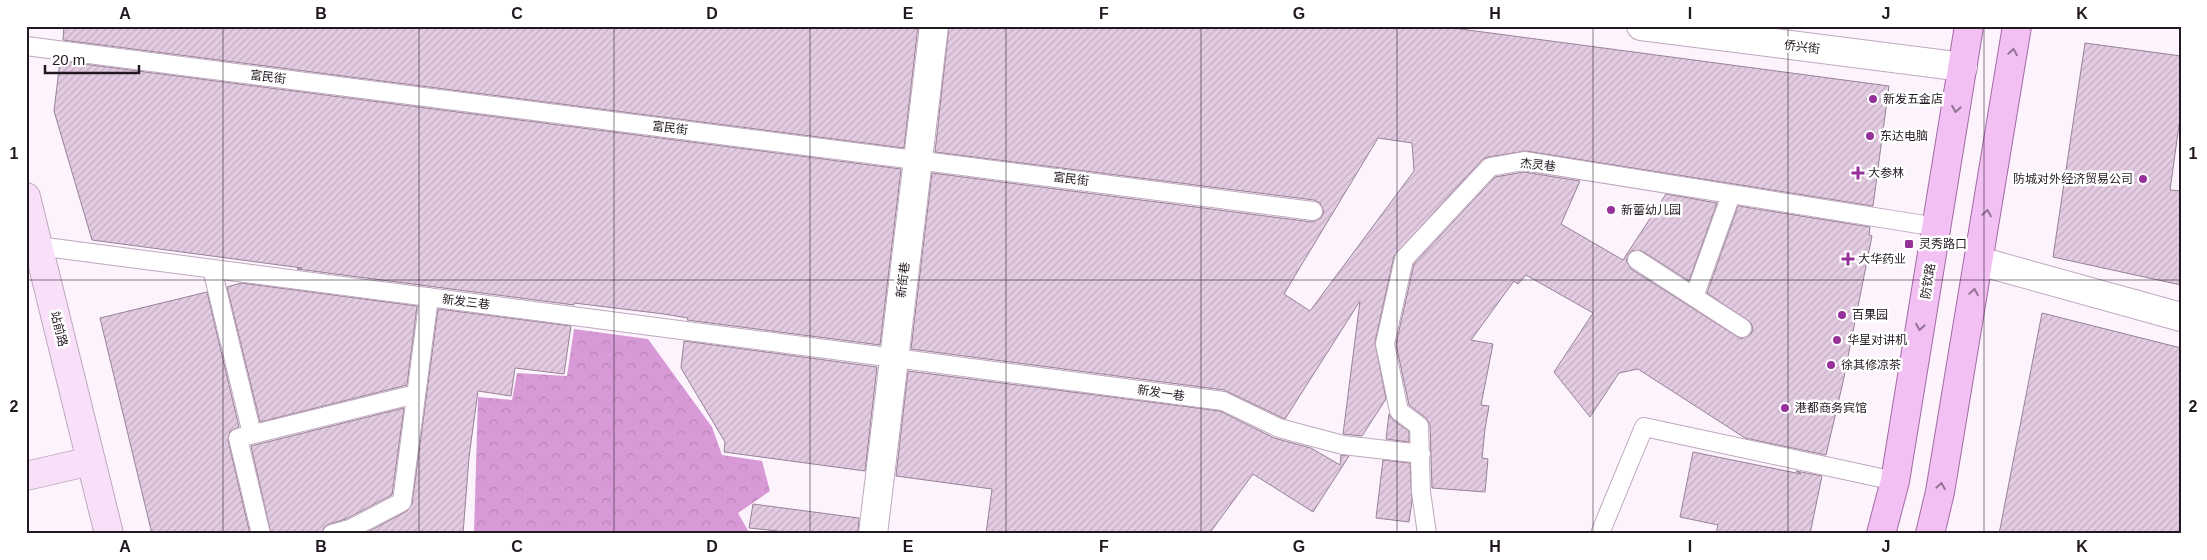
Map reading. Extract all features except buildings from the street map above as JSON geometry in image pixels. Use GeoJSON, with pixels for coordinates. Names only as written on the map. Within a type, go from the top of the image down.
{"type":"FeatureCollection","features":[{"type":"Feature","properties":{"kind":"main road","name":"防钦路"},"geometry":{"type":"LineString","coordinates":[[1881,534],[1895,481],[1969,26]]}},
{"type":"Feature","properties":{"kind":"main road"},"geometry":{"type":"LineString","coordinates":[[1930,534],[1940,492],[2017,26]]}},
{"type":"Feature","properties":{"kind":"street","name":"新街巷"},"geometry":{"type":"LineString","coordinates":[[873,534],[934,26]]}},
{"type":"Feature","properties":{"kind":"street","name":"侨兴街"},"geometry":{"type":"LineString","coordinates":[[1641,26],[1963,67]]}},
{"type":"Feature","properties":{"kind":"street","name":"站前路"},"geometry":{"type":"LineString","coordinates":[[26,198],[109,534]]}},
{"type":"Feature","properties":{"kind":"street"},"geometry":{"type":"LineString","coordinates":[[1979,261],[2181,317]]}},
{"type":"Feature","properties":{"kind":"street"},"geometry":{"type":"LineString","coordinates":[[26,476],[91,460]]}},
{"type":"Feature","properties":{"kind":"lane","name":"富民街"},"geometry":{"type":"LineString","coordinates":[[26,46],[1313,211]]}},
{"type":"Feature","properties":{"kind":"lane","name":"杰灵巷"},"geometry":{"type":"LineString","coordinates":[[1427,534],[1421,492],[1419,426],[1399,410],[1385,344],[1404,259],[1490,167],[1524,161],[1937,227]]}},
{"type":"Feature","properties":{"kind":"lane"},"geometry":{"type":"LineString","coordinates":[[1694,297],[1732,195]]}},
{"type":"Feature","properties":{"kind":"lane","name":"新发三巷"},"geometry":{"type":"LineString","coordinates":[[38,246],[894,358]]}},
{"type":"Feature","properties":{"kind":"lane"},"geometry":{"type":"LineString","coordinates":[[1637,260],[1742,328]]}},
{"type":"Feature","properties":{"kind":"lane"},"geometry":{"type":"LineString","coordinates":[[212,269],[252,434]]}},
{"type":"Feature","properties":{"kind":"lane"},"geometry":{"type":"LineString","coordinates":[[332,534],[350,529],[402,502],[429,297]]}},
{"type":"Feature","properties":{"kind":"lane","name":"新发一巷"},"geometry":{"type":"LineString","coordinates":[[894,358],[1223,401],[1279,428],[1343,445],[1421,454]]}},
{"type":"Feature","properties":{"kind":"lane"},"geometry":{"type":"LineString","coordinates":[[261,534],[238,438],[416,394]]}},
{"type":"Feature","properties":{"kind":"lane"},"geometry":{"type":"LineString","coordinates":[[1601,531],[1644,427],[1895,481]]}},
{"type":"Feature","properties":{"kind":"green space"},"geometry":{"type":"Polygon","coordinates":[[[574,329],[648,339],[712,427],[722,455],[762,461],[770,491],[738,513],[750,534],[474,534],[478,397],[512,400],[517,373],[567,376],[574,329]]]}},
{"type":"Feature","properties":{"kind":"place","name":"新发五金店"},"geometry":{"type":"Point","coordinates":[1873,99]}},
{"type":"Feature","properties":{"kind":"place","name":"东达电脑"},"geometry":{"type":"Point","coordinates":[1870,136]}},
{"type":"Feature","properties":{"kind":"place","name":"大参林"},"geometry":{"type":"Point","coordinates":[1858,173]}},
{"type":"Feature","properties":{"kind":"place","name":"防城对外经济贸易公司"},"geometry":{"type":"Point","coordinates":[2143,179]}},
{"type":"Feature","properties":{"kind":"place","name":"新蕾幼儿园"},"geometry":{"type":"Point","coordinates":[1611,210]}},
{"type":"Feature","properties":{"kind":"place","name":"灵秀路口"},"geometry":{"type":"Point","coordinates":[1909,244]}},
{"type":"Feature","properties":{"kind":"place","name":"大华药业"},"geometry":{"type":"Point","coordinates":[1848,259]}},
{"type":"Feature","properties":{"kind":"place","name":"百果园"},"geometry":{"type":"Point","coordinates":[1842,315]}},
{"type":"Feature","properties":{"kind":"place","name":"华星对讲机"},"geometry":{"type":"Point","coordinates":[1837,340]}},
{"type":"Feature","properties":{"kind":"place","name":"徐其修凉茶"},"geometry":{"type":"Point","coordinates":[1831,365]}},
{"type":"Feature","properties":{"kind":"place","name":"港都商务宾馆"},"geometry":{"type":"Point","coordinates":[1785,408]}}]}
